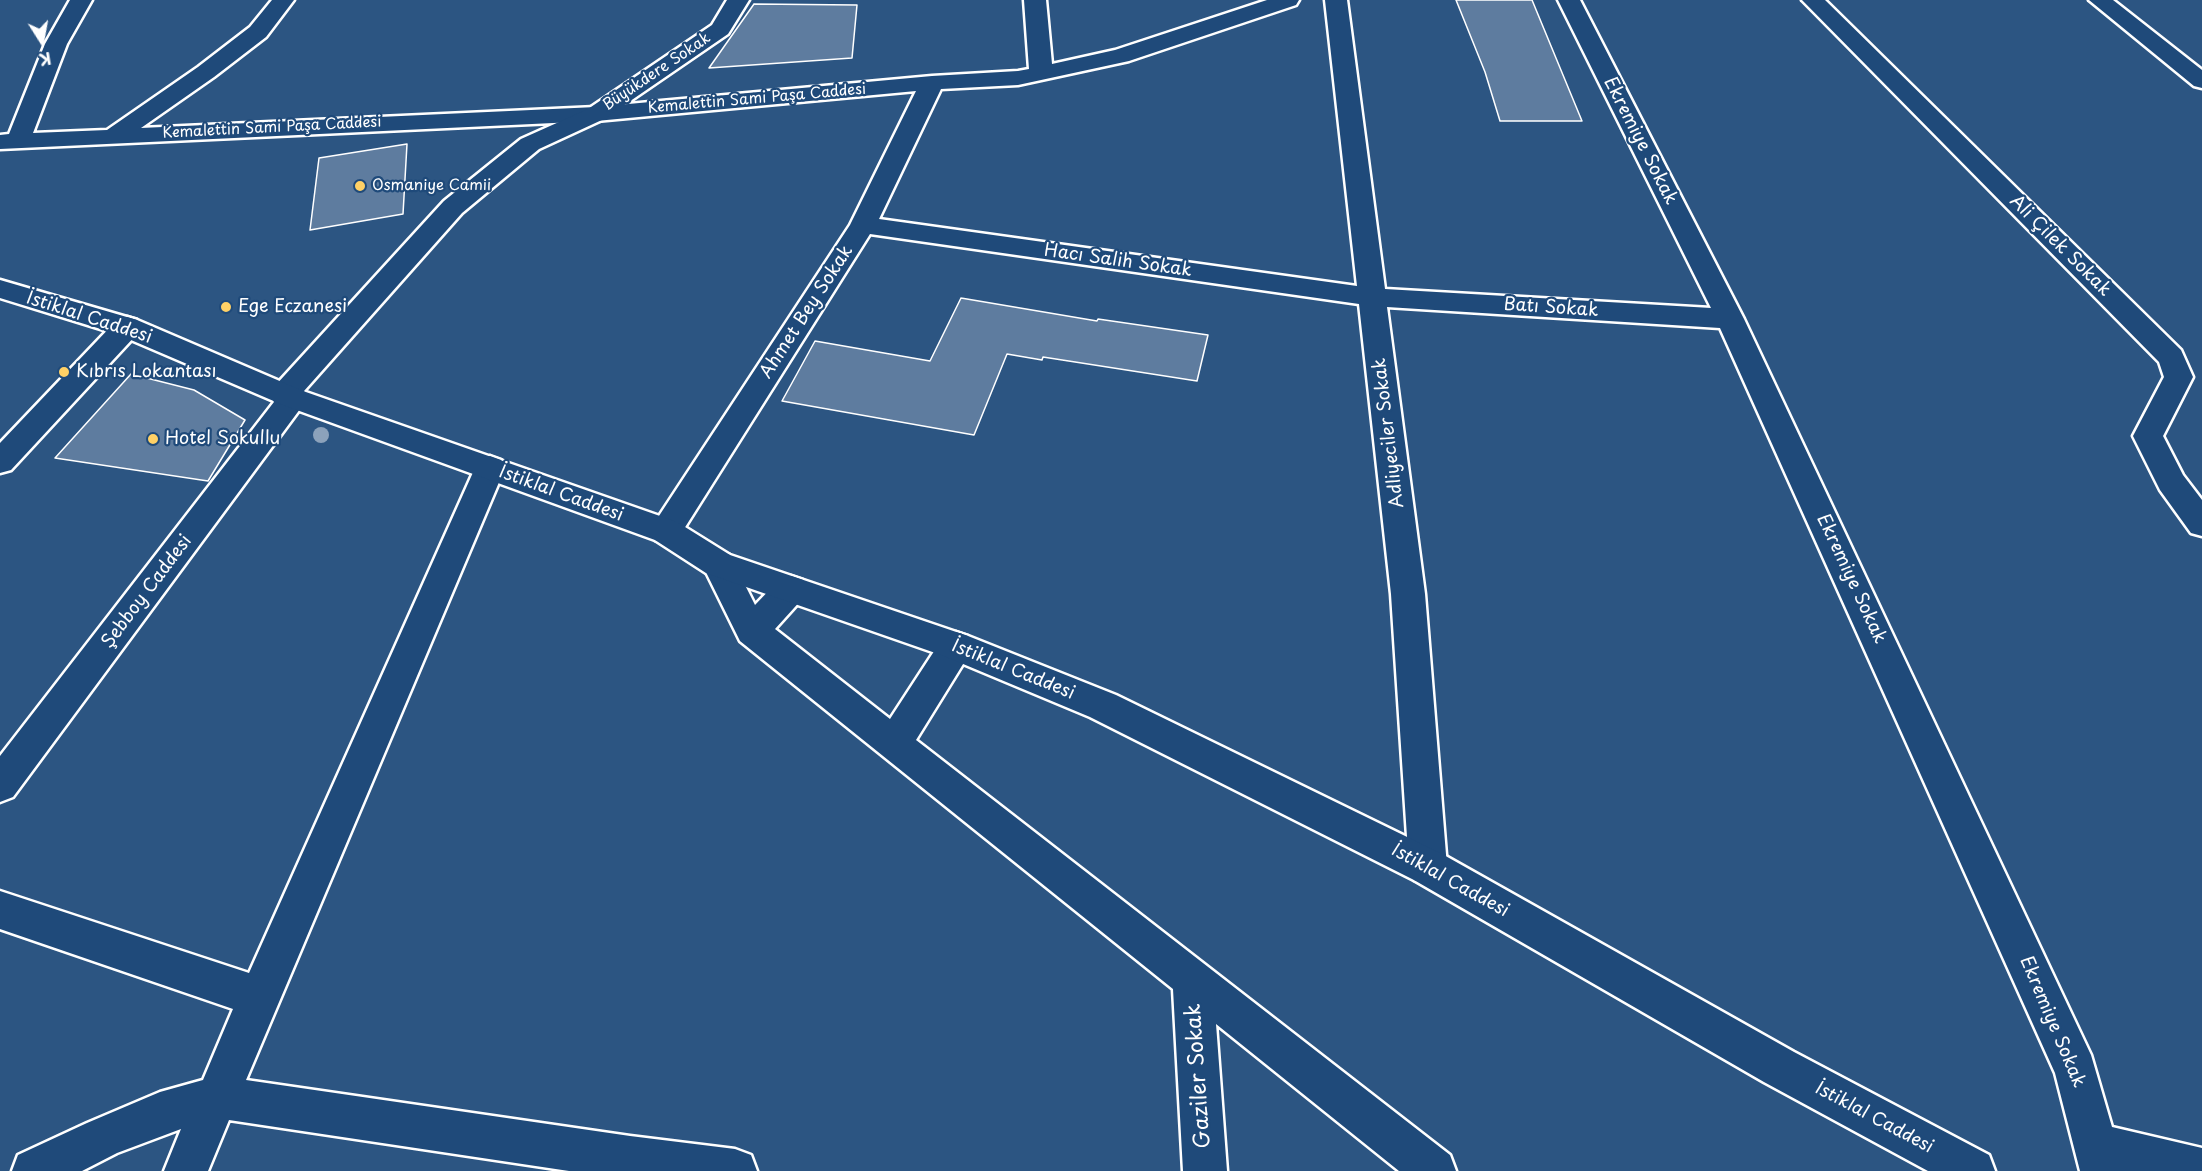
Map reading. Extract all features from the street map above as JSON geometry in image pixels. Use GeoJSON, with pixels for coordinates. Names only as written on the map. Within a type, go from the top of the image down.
{"type":"FeatureCollection","features":[{"type":"Feature","properties":{"kind":"street"},"geometry":{"type":"LineString","coordinates":[[9,141],[56,44],[81,0]]}},
{"type":"Feature","properties":{"kind":"street"},"geometry":{"type":"LineString","coordinates":[[114,136],[206,72],[258,32],[283,0]]}},
{"type":"Feature","properties":{"kind":"street","name":"Büyükdere Sokak"},"geometry":{"type":"LineString","coordinates":[[596,114],[720,29],[738,0]]}},
{"type":"Feature","properties":{"kind":"street"},"geometry":{"type":"LineString","coordinates":[[1035,0],[1041,73]]}},
{"type":"Feature","properties":{"kind":"street","name":"Kemalettin Sami Paşa Caddesi"},"geometry":{"type":"LineString","coordinates":[[9,141],[596,114],[932,83],[1018,78],[1121,56],[1288,0]]}},
{"type":"Feature","properties":{"kind":"street","name":"Adliyeciler Sokak"},"geometry":{"type":"LineString","coordinates":[[1336,0],[1408,594],[1428,867]]}},
{"type":"Feature","properties":{"kind":"street","name":"Ekremiye Sokak"},"geometry":{"type":"LineString","coordinates":[[1569,0],[1730,319],[2076,1070],[2099,1158]]}},
{"type":"Feature","properties":{"kind":"street","name":"Ali Çilek Sokak"},"geometry":{"type":"LineString","coordinates":[[1814,0],[2171,357],[2179,377],[2148,436],[2171,482],[2202,524]]}},
{"type":"Feature","properties":{"kind":"street"},"geometry":{"type":"LineString","coordinates":[[2100,0],[2202,81]]}},
{"type":"Feature","properties":{"kind":"street","name":"Ahmet Bey Sokak"},"geometry":{"type":"LineString","coordinates":[[666,531],[863,225],[932,83]]}},
{"type":"Feature","properties":{"kind":"street","name":"Şebboy Caddesi"},"geometry":{"type":"LineString","coordinates":[[6,768],[289,396],[453,207],[530,144],[596,114]]}},
{"type":"Feature","properties":{"kind":"street","name":"Hacı Salih Sokak"},"geometry":{"type":"LineString","coordinates":[[863,225],[1373,297]]}},
{"type":"Feature","properties":{"kind":"street","name":"İstiklal Caddesi"},"geometry":{"type":"LineString","coordinates":[[0,289],[127,327],[289,396],[666,531],[718,564],[956,646],[1103,706],[1428,867],[1779,1066],[1973,1171]]}},
{"type":"Feature","properties":{"kind":"street","name":"Batı Sokak"},"geometry":{"type":"LineString","coordinates":[[1373,297],[1730,319]]}},
{"type":"Feature","properties":{"kind":"street"},"geometry":{"type":"LineString","coordinates":[[0,462],[127,327]]}},
{"type":"Feature","properties":{"kind":"street"},"geometry":{"type":"LineString","coordinates":[[186,1171],[259,997],[490,468]]}},
{"type":"Feature","properties":{"kind":"street"},"geometry":{"type":"LineString","coordinates":[[718,564],[752,631],[1434,1171]]}},
{"type":"Feature","properties":{"kind":"street"},"geometry":{"type":"LineString","coordinates":[[752,631],[791,589]]}},
{"type":"Feature","properties":{"kind":"street"},"geometry":{"type":"LineString","coordinates":[[894,744],[956,646]]}},
{"type":"Feature","properties":{"kind":"street"},"geometry":{"type":"LineString","coordinates":[[0,910],[259,997]]}},
{"type":"Feature","properties":{"kind":"street","name":"Gaziler Sokak"},"geometry":{"type":"LineString","coordinates":[[1193,982],[1205,1171]]}},
{"type":"Feature","properties":{"kind":"street"},"geometry":{"type":"LineString","coordinates":[[34,1171],[160,1114],[217,1097],[630,1158],[735,1171]]}},
{"type":"Feature","properties":{"kind":"street"},"geometry":{"type":"LineString","coordinates":[[2099,1158],[2202,1170]]}},
{"type":"Feature","properties":{"kind":"building"},"geometry":{"type":"Polygon","coordinates":[[[1456,0],[1532,0],[1582,121],[1500,121],[1485,72],[1456,0]]]}},
{"type":"Feature","properties":{"kind":"building"},"geometry":{"type":"Polygon","coordinates":[[[754,4],[857,5],[852,58],[709,68],[754,4]]]}},
{"type":"Feature","properties":{"kind":"building","name":"Osmaniye Camii"},"geometry":{"type":"Polygon","coordinates":[[[407,144],[403,214],[310,230],[319,158],[407,144]]]}},
{"type":"Feature","properties":{"kind":"building"},"geometry":{"type":"Polygon","coordinates":[[[961,298],[1097,321],[1098,319],[1208,335],[1197,381],[1043,357],[1042,360],[1007,354],[974,435],[782,401],[815,341],[930,361],[961,298]]]}},
{"type":"Feature","properties":{"kind":"building","name":"Hotel Sokullu"},"geometry":{"type":"Polygon","coordinates":[[[131,374],[194,390],[245,420],[208,481],[55,458],[131,374]]]}},
{"type":"Feature","properties":{"kind":"place","name":"Osmaniye Camii"},"geometry":{"type":"Point","coordinates":[360,186]}},
{"type":"Feature","properties":{"kind":"place","name":"Ege Eczanesi"},"geometry":{"type":"Point","coordinates":[226,307]}},
{"type":"Feature","properties":{"kind":"place","name":"Kıbrıs Lokantası"},"geometry":{"type":"Point","coordinates":[64,372]}},
{"type":"Feature","properties":{"kind":"place","name":"Hotel Sokullu"},"geometry":{"type":"Point","coordinates":[153,439]}}]}
